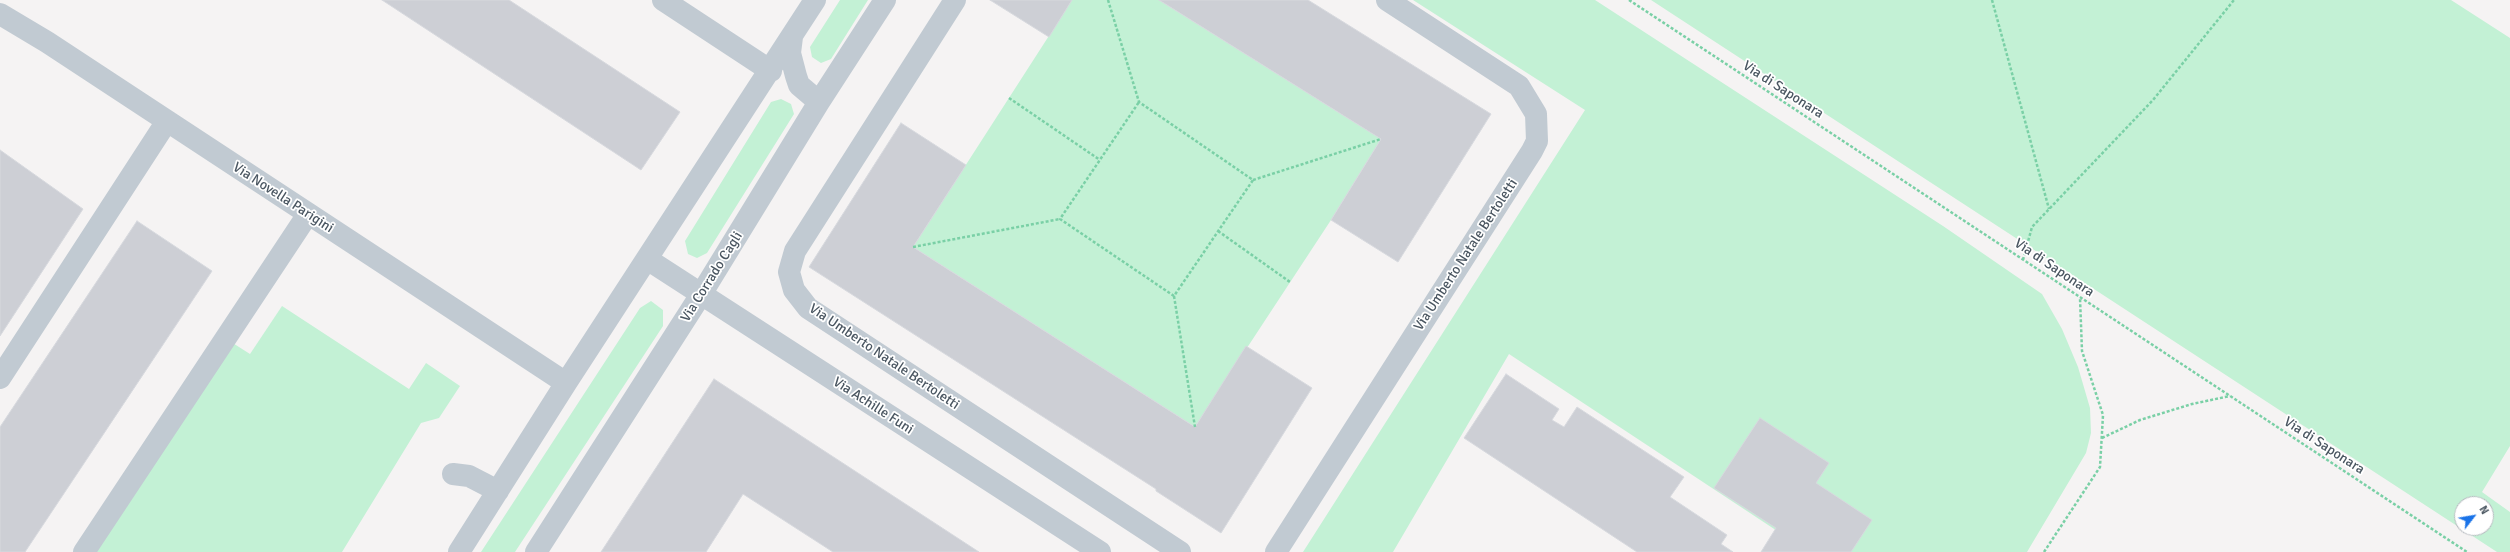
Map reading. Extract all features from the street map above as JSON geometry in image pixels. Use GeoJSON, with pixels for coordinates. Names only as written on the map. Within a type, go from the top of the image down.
{"type":"FeatureCollection","features":[{"type":"Feature","properties":{"kind":"street"},"geometry":{"type":"LineString","coordinates":[[663,0],[771,71]]}},
{"type":"Feature","properties":{"kind":"street"},"geometry":{"type":"LineString","coordinates":[[459,552],[566,383],[771,71],[815,0]]}},
{"type":"Feature","properties":{"kind":"street","name":"Via Corrado Cagli"},"geometry":{"type":"LineString","coordinates":[[536,552],[700,296],[818,102],[885,0]]}},
{"type":"Feature","properties":{"kind":"street","name":"Via Umberto Natale Bertoletti"},"geometry":{"type":"LineString","coordinates":[[955,0],[795,251],[789,272],[794,290],[808,308],[1180,552]]}},
{"type":"Feature","properties":{"kind":"street","name":"Via Umberto Natale Bertoletti"},"geometry":{"type":"LineString","coordinates":[[1276,552],[1537,141],[1536,114],[1532,104],[1519,86],[1387,0]]}},
{"type":"Feature","properties":{"kind":"street","name":"Via Novella Parigini"},"geometry":{"type":"LineString","coordinates":[[0,14],[47,42],[566,383]]}},
{"type":"Feature","properties":{"kind":"street"},"geometry":{"type":"LineString","coordinates":[[792,37],[790,53],[796,76],[800,85],[818,102]]}},
{"type":"Feature","properties":{"kind":"street"},"geometry":{"type":"LineString","coordinates":[[0,378],[168,121]]}},
{"type":"Feature","properties":{"kind":"street"},"geometry":{"type":"LineString","coordinates":[[84,552],[308,214]]}},
{"type":"Feature","properties":{"kind":"street","name":"Via Achille Funi"},"geometry":{"type":"LineString","coordinates":[[647,259],[700,296],[1100,552]]}},
{"type":"Feature","properties":{"kind":"street"},"geometry":{"type":"LineString","coordinates":[[453,474],[469,476],[498,491]]}},
{"type":"Feature","properties":{"kind":"path"},"geometry":{"type":"LineString","coordinates":[[1108,0],[1139,102],[1252,180]]}},
{"type":"Feature","properties":{"kind":"path","name":"Via di Saponara"},"geometry":{"type":"LineString","coordinates":[[1629,0],[2467,552]]}},
{"type":"Feature","properties":{"kind":"path"},"geometry":{"type":"LineString","coordinates":[[1992,0],[2049,209]]}},
{"type":"Feature","properties":{"kind":"path"},"geometry":{"type":"LineString","coordinates":[[2023,260],[2032,227],[2153,100],[2234,0]]}},
{"type":"Feature","properties":{"kind":"path"},"geometry":{"type":"LineString","coordinates":[[1009,98],[1100,160]]}},
{"type":"Feature","properties":{"kind":"path"},"geometry":{"type":"LineString","coordinates":[[913,248],[1060,218],[1139,102]]}},
{"type":"Feature","properties":{"kind":"path"},"geometry":{"type":"LineString","coordinates":[[1195,427],[1174,296],[1252,180],[1381,139]]}},
{"type":"Feature","properties":{"kind":"path"},"geometry":{"type":"LineString","coordinates":[[1060,218],[1174,296]]}},
{"type":"Feature","properties":{"kind":"path"},"geometry":{"type":"LineString","coordinates":[[1218,231],[1290,282]]}},
{"type":"Feature","properties":{"kind":"path"},"geometry":{"type":"LineString","coordinates":[[2044,552],[2100,467],[2103,415],[2082,351],[2080,298]]}},
{"type":"Feature","properties":{"kind":"path"},"geometry":{"type":"LineString","coordinates":[[2102,438],[2140,420],[2192,404],[2230,396]]}},
{"type":"Feature","properties":{"kind":"green space"},"geometry":{"type":"Polygon","coordinates":[[[840,0],[868,0],[831,59],[821,63],[812,57],[810,47],[840,0]]]}},
{"type":"Feature","properties":{"kind":"green space"},"geometry":{"type":"Polygon","coordinates":[[[1072,0],[1159,0],[1381,139],[1331,220],[1195,427],[913,247],[1072,0]]]}},
{"type":"Feature","properties":{"kind":"green space"},"geometry":{"type":"Polygon","coordinates":[[[1413,0],[1595,0],[1943,226],[2042,294],[2062,329],[2078,367],[2090,408],[2091,433],[2086,453],[2027,552],[1809,552],[1509,354],[1393,552],[1303,552],[1585,110],[1413,0]]]}},
{"type":"Feature","properties":{"kind":"green space"},"geometry":{"type":"Polygon","coordinates":[[[1651,0],[2451,0],[2510,38],[2510,446],[2482,492],[2488,496],[2454,496],[2454,524],[1651,0]]]}},
{"type":"Feature","properties":{"kind":"green space"},"geometry":{"type":"Polygon","coordinates":[[[781,99],[791,104],[794,114],[707,253],[697,258],[688,254],[685,241],[771,102],[781,99]]]}},
{"type":"Feature","properties":{"kind":"green space"},"geometry":{"type":"Polygon","coordinates":[[[651,301],[663,310],[663,326],[515,552],[481,552],[640,308],[651,301]]]}},
{"type":"Feature","properties":{"kind":"green space"},"geometry":{"type":"Polygon","coordinates":[[[282,306],[409,389],[426,363],[460,386],[439,418],[421,423],[342,552],[90,552],[228,340],[250,354],[282,306]]]}},
{"type":"Feature","properties":{"kind":"green space"},"geometry":{"type":"Polygon","coordinates":[[[2494,501],[2510,512],[2510,552],[2497,552],[2472,536],[2494,536],[2494,501]]]}},
{"type":"Feature","properties":{"kind":"building"},"geometry":{"type":"Polygon","coordinates":[[[382,0],[509,0],[680,112],[641,170],[382,0]]]}},
{"type":"Feature","properties":{"kind":"building"},"geometry":{"type":"Polygon","coordinates":[[[990,0],[1072,0],[1049,37],[990,0]]]}},
{"type":"Feature","properties":{"kind":"building"},"geometry":{"type":"Polygon","coordinates":[[[1159,0],[1308,0],[1491,114],[1398,262],[1331,220],[1381,139],[1159,0]]]}},
{"type":"Feature","properties":{"kind":"building"},"geometry":{"type":"Polygon","coordinates":[[[901,123],[966,165],[913,247],[1195,427],[1246,346],[1312,388],[1221,533],[1156,491],[1156,489],[809,267],[901,123]]]}},
{"type":"Feature","properties":{"kind":"building"},"geometry":{"type":"Polygon","coordinates":[[[0,150],[83,209],[0,336],[0,150]]]}},
{"type":"Feature","properties":{"kind":"building"},"geometry":{"type":"Polygon","coordinates":[[[137,221],[212,271],[25,552],[0,552],[0,427],[137,221]]]}},
{"type":"Feature","properties":{"kind":"building"},"geometry":{"type":"Polygon","coordinates":[[[1506,374],[1559,409],[1552,420],[1564,427],[1577,407],[1684,477],[1670,497],[1727,535],[1721,544],[1733,552],[1637,552],[1464,438],[1506,374]]]}},
{"type":"Feature","properties":{"kind":"building"},"geometry":{"type":"Polygon","coordinates":[[[714,379],[979,552],[833,552],[743,494],[706,552],[601,552],[714,379]]]}},
{"type":"Feature","properties":{"kind":"building"},"geometry":{"type":"Polygon","coordinates":[[[1760,418],[1829,463],[1816,483],[1872,520],[1851,552],[1761,552],[1776,528],[1714,488],[1760,418]]]}}]}
